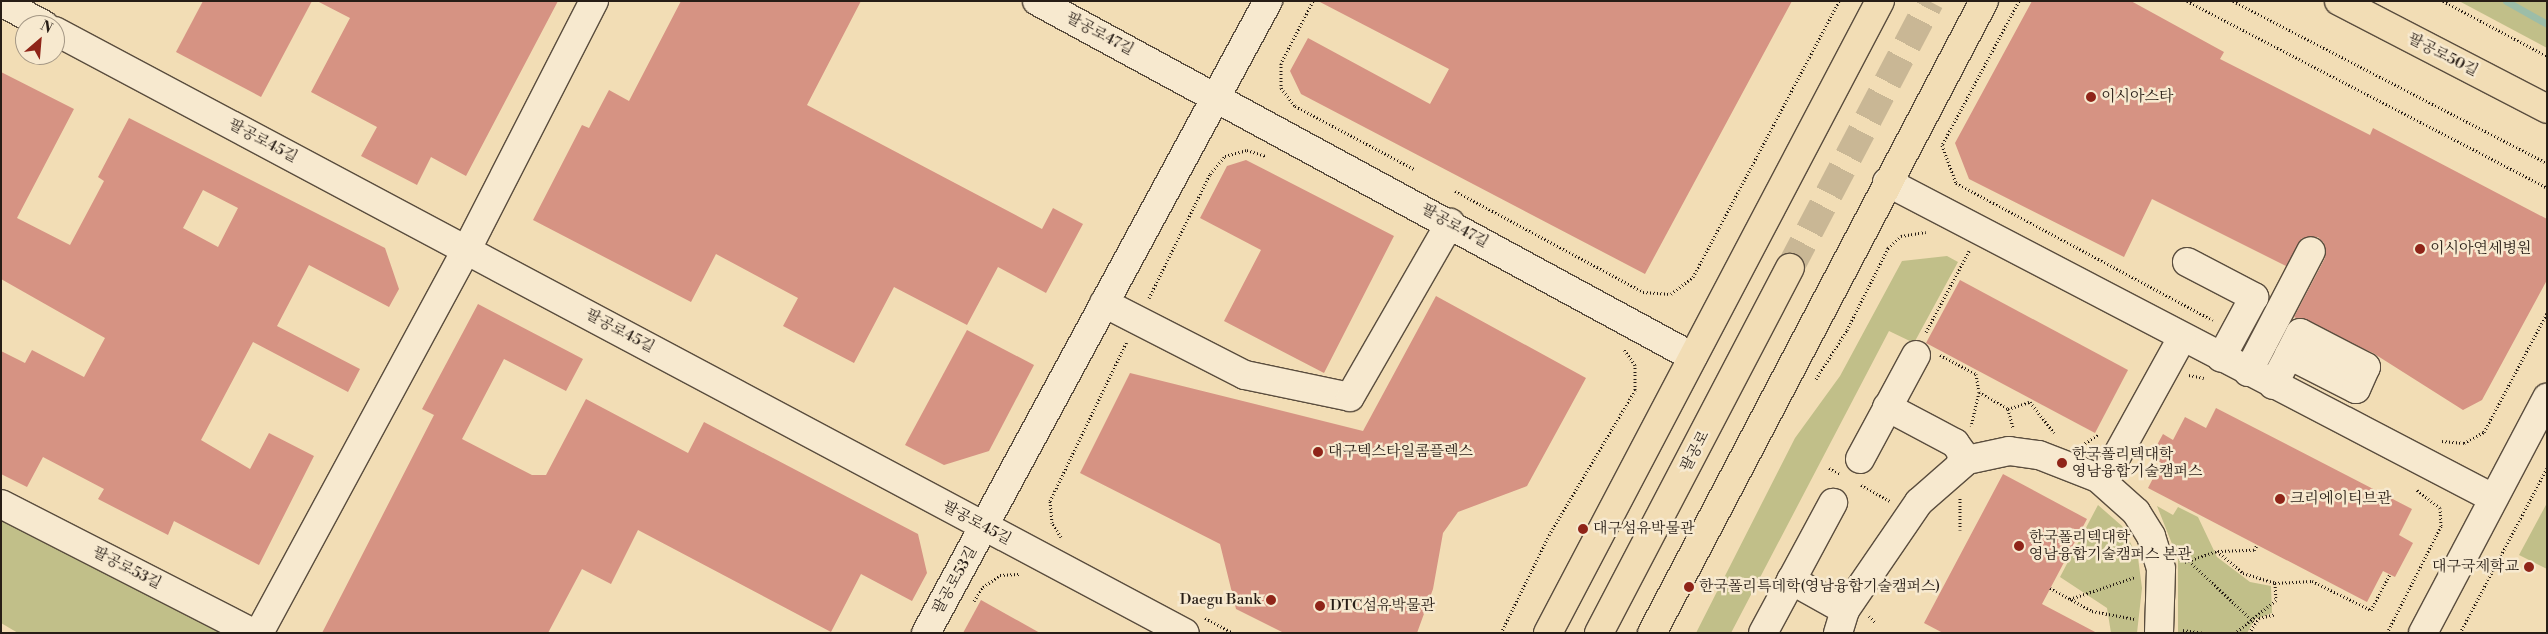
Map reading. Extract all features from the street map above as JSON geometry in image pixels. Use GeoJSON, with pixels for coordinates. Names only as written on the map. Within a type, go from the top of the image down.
{"type":"FeatureCollection","features":[{"type":"Feature","properties":{"kind":"main road"},"geometry":{"type":"LineString","coordinates":[[1548,633],[1880,1]]}},
{"type":"Feature","properties":{"kind":"main road"},"geometry":{"type":"LineString","coordinates":[[1652,633],[1984,1]]}},
{"type":"Feature","properties":{"kind":"main road","name":"팔공로50길"},"geometry":{"type":"LineString","coordinates":[[2339,1],[2547,109]]}},
{"type":"Feature","properties":{"kind":"main road","name":"팔공로"},"geometry":{"type":"LineString","coordinates":[[1599,633],[1790,268]]}},
{"type":"Feature","properties":{"kind":"street"},"geometry":{"type":"LineString","coordinates":[[259,633],[467,249],[594,1]]}},
{"type":"Feature","properties":{"kind":"street","name":"팔공로47길"},"geometry":{"type":"LineString","coordinates":[[1037,1],[1216,95],[1693,357]]}},
{"type":"Feature","properties":{"kind":"street"},"geometry":{"type":"LineString","coordinates":[[1216,95],[1268,1]]}},
{"type":"Feature","properties":{"kind":"street"},"geometry":{"type":"LineString","coordinates":[[1,2],[25,15]]}},
{"type":"Feature","properties":{"kind":"street","name":"팔공로45길"},"geometry":{"type":"LineString","coordinates":[[65,36],[1185,633]]}},
{"type":"Feature","properties":{"kind":"street","name":"팔공로53길"},"geometry":{"type":"LineString","coordinates":[[926,633],[1216,95]]}},
{"type":"Feature","properties":{"kind":"street"},"geometry":{"type":"LineString","coordinates":[[1888,182],[2182,338],[2217,371],[2248,372],[2493,498]]}},
{"type":"Feature","properties":{"kind":"street"},"geometry":{"type":"LineString","coordinates":[[1104,303],[1245,375],[1350,397],[1450,223]]}},
{"type":"Feature","properties":{"kind":"street"},"geometry":{"type":"LineString","coordinates":[[2248,372],[2311,251]]}},
{"type":"Feature","properties":{"kind":"street"},"geometry":{"type":"LineString","coordinates":[[2187,262],[2254,297],[2217,371]]}},
{"type":"Feature","properties":{"kind":"street"},"geometry":{"type":"LineString","coordinates":[[2103,481],[2182,338]]}},
{"type":"Feature","properties":{"kind":"street"},"geometry":{"type":"LineString","coordinates":[[1853,472],[1887,407],[1925,349]]}},
{"type":"Feature","properties":{"kind":"street"},"geometry":{"type":"LineString","coordinates":[[2273,385],[2289,355]]}},
{"type":"Feature","properties":{"kind":"street"},"geometry":{"type":"LineString","coordinates":[[2423,633],[2547,398]]}},
{"type":"Feature","properties":{"kind":"street"},"geometry":{"type":"LineString","coordinates":[[1887,407],[1955,444],[1962,453],[1962,464]]}},
{"type":"Feature","properties":{"kind":"street"},"geometry":{"type":"LineString","coordinates":[[1791,580],[1845,625],[1910,512],[1962,464],[1990,453],[2023,452],[2103,481],[2136,512],[2157,552],[2162,586],[2161,628]]}},
{"type":"Feature","properties":{"kind":"street"},"geometry":{"type":"LineString","coordinates":[[1764,633],[1833,502]]}},
{"type":"Feature","properties":{"kind":"street","name":"팔공로53길"},"geometry":{"type":"LineString","coordinates":[[1,504],[252,633]]}},
{"type":"Feature","properties":{"kind":"path"},"geometry":{"type":"LineString","coordinates":[[1313,1],[1281,63],[1281,88],[1296,106],[1414,169]]}},
{"type":"Feature","properties":{"kind":"path"},"geometry":{"type":"LineString","coordinates":[[1455,191],[1642,292],[1671,294],[1693,276],[1839,1]]}},
{"type":"Feature","properties":{"kind":"path"},"geometry":{"type":"LineString","coordinates":[[2019,1],[1942,145],[1956,183],[2235,332]]}},
{"type":"Feature","properties":{"kind":"path"},"geometry":{"type":"LineString","coordinates":[[2187,1],[2547,188]]}},
{"type":"Feature","properties":{"kind":"path"},"geometry":{"type":"LineString","coordinates":[[2232,1],[2547,163]]}},
{"type":"Feature","properties":{"kind":"path"},"geometry":{"type":"LineString","coordinates":[[2443,1],[2547,56]]}},
{"type":"Feature","properties":{"kind":"path"},"geometry":{"type":"LineString","coordinates":[[1144,308],[1210,174],[1224,156],[1247,150],[1269,156]]}},
{"type":"Feature","properties":{"kind":"path"},"geometry":{"type":"LineString","coordinates":[[1969,251],[1925,349],[1976,374],[1979,392],[1970,434]]}},
{"type":"Feature","properties":{"kind":"path"},"geometry":{"type":"LineString","coordinates":[[2435,438],[2464,443],[2484,432],[2547,314]]}},
{"type":"Feature","properties":{"kind":"path"},"geometry":{"type":"LineString","coordinates":[[1064,542],[1052,523],[1050,501],[1131,334]]}},
{"type":"Feature","properties":{"kind":"path"},"geometry":{"type":"LineString","coordinates":[[2182,383],[2187,376],[2217,371]]}},
{"type":"Feature","properties":{"kind":"path"},"geometry":{"type":"LineString","coordinates":[[1501,633],[1549,535],[1635,390]]}},
{"type":"Feature","properties":{"kind":"path"},"geometry":{"type":"LineString","coordinates":[[1979,392],[2008,409],[2016,438]]}},
{"type":"Feature","properties":{"kind":"path"},"geometry":{"type":"LineString","coordinates":[[2008,409],[2030,402],[2058,439]]}},
{"type":"Feature","properties":{"kind":"path"},"geometry":{"type":"LineString","coordinates":[[2075,447],[2092,440],[2104,427]]}},
{"type":"Feature","properties":{"kind":"path"},"geometry":{"type":"LineString","coordinates":[[1829,468],[1853,472],[1896,504]]}},
{"type":"Feature","properties":{"kind":"path"},"geometry":{"type":"LineString","coordinates":[[2460,633],[2547,468]]}},
{"type":"Feature","properties":{"kind":"path"},"geometry":{"type":"LineString","coordinates":[[2387,633],[2441,526],[2442,514],[2436,502],[2410,486]]}},
{"type":"Feature","properties":{"kind":"path"},"geometry":{"type":"LineString","coordinates":[[1960,493],[1960,530]]}},
{"type":"Feature","properties":{"kind":"path"},"geometry":{"type":"LineString","coordinates":[[2175,564],[2189,562],[2217,551],[2254,550],[2257,545]]}},
{"type":"Feature","properties":{"kind":"path"},"geometry":{"type":"LineString","coordinates":[[2217,551],[2243,574],[2275,583],[2312,580],[2371,610],[2390,574]]}},
{"type":"Feature","properties":{"kind":"path"},"geometry":{"type":"LineString","coordinates":[[2189,562],[2253,621]]}},
{"type":"Feature","properties":{"kind":"path"},"geometry":{"type":"LineString","coordinates":[[971,607],[983,586],[1000,575],[1023,574]]}},
{"type":"Feature","properties":{"kind":"path"},"geometry":{"type":"LineString","coordinates":[[2069,599],[2139,576]]}},
{"type":"Feature","properties":{"kind":"path"},"geometry":{"type":"LineString","coordinates":[[2235,633],[2253,621],[2276,600],[2275,583]]}},
{"type":"Feature","properties":{"kind":"path"},"geometry":{"type":"LineString","coordinates":[[2050,588],[2097,613],[2161,628],[2204,633]]}},
{"type":"Feature","properties":{"kind":"path"},"geometry":{"type":"LineString","coordinates":[[2253,621],[2276,614]]}},
{"type":"Feature","properties":{"kind":"path"},"geometry":{"type":"LineString","coordinates":[[2249,633],[2253,621]]}},
{"type":"Feature","properties":{"kind":"shaded area"},"geometry":{"type":"Polygon","coordinates":[[[2459,1],[2547,1],[2547,48],[2459,1]]]}},
{"type":"Feature","properties":{"kind":"shaded area"},"geometry":{"type":"Polygon","coordinates":[[[1947,256],[1958,262],[1914,343],[1889,331],[1731,633],[1696,633],[1795,438],[1840,376],[1902,261],[1947,256]]]}},
{"type":"Feature","properties":{"kind":"shaded area"},"geometry":{"type":"Polygon","coordinates":[[[2547,503],[2547,569],[2519,555],[2547,503]]]}},
{"type":"Feature","properties":{"kind":"shaded area"},"geometry":{"type":"Polygon","coordinates":[[[2098,505],[2122,526],[2138,558],[2142,588],[2137,633],[2111,633],[2107,608],[2060,577],[2098,505]]]}},
{"type":"Feature","properties":{"kind":"shaded area"},"geometry":{"type":"Polygon","coordinates":[[[2157,506],[2173,515],[2178,507],[2198,517],[2217,557],[2250,582],[2271,586],[2272,613],[2255,619],[2247,633],[2178,633],[2178,559],[2157,506]]]}},
{"type":"Feature","properties":{"kind":"shaded area"},"geometry":{"type":"Polygon","coordinates":[[[1,516],[226,633],[18,633],[1,623],[1,516]]]}},
{"type":"Feature","properties":{"kind":"building"},"geometry":{"type":"Polygon","coordinates":[[[203,1],[312,1],[261,97],[176,52],[203,1]]]}},
{"type":"Feature","properties":{"kind":"building"},"geometry":{"type":"Polygon","coordinates":[[[317,1],[558,1],[466,176],[431,157],[417,185],[361,156],[377,127],[311,92],[350,18],[317,1]]]}},
{"type":"Feature","properties":{"kind":"building"},"geometry":{"type":"Polygon","coordinates":[[[681,1],[861,1],[807,105],[1042,229],[1053,208],[1083,224],[1046,293],[998,267],[967,325],[894,287],[854,363],[783,326],[798,298],[716,254],[691,302],[533,220],[582,125],[589,128],[609,90],[629,101],[681,1]]]}},
{"type":"Feature","properties":{"kind":"building"},"geometry":{"type":"Polygon","coordinates":[[[1318,1],[1792,1],[1645,274],[1301,94],[1290,71],[1308,38],[1430,104],[1449,69],[1318,1]]]}},
{"type":"Feature","properties":{"kind":"building"},"geometry":{"type":"Polygon","coordinates":[[[2032,1],[2131,1],[2224,52],[2220,59],[2370,135],[2373,128],[2547,219],[2547,280],[2482,400],[2463,410],[2373,353],[2294,317],[2325,258],[2324,243],[2318,237],[2302,238],[2284,270],[2286,266],[2152,199],[2124,257],[1969,179],[1955,143],[2032,1]]]}},
{"type":"Feature","properties":{"kind":"building"},"geometry":{"type":"Polygon","coordinates":[[[1,72],[74,109],[17,218],[70,245],[104,181],[98,177],[129,118],[385,248],[399,289],[389,307],[309,265],[277,326],[360,369],[348,392],[253,342],[201,440],[250,469],[269,433],[314,456],[259,565],[174,521],[168,535],[98,499],[104,489],[43,457],[27,487],[1,474],[1,351],[25,363],[32,350],[84,377],[105,338],[1,279],[1,72]],[[203,190],[183,228],[218,247],[238,208],[203,190]]]}},
{"type":"Feature","properties":{"kind":"building"},"geometry":{"type":"Polygon","coordinates":[[[1246,160],[1394,236],[1324,373],[1224,321],[1261,250],[1200,218],[1227,166],[1246,160]]]}},
{"type":"Feature","properties":{"kind":"building"},"geometry":{"type":"Polygon","coordinates":[[[1960,280],[2128,370],[2095,433],[1926,343],[1960,280]]]}},
{"type":"Feature","properties":{"kind":"building","name":"대구텍스타일콤플렉스"},"geometry":{"type":"Polygon","coordinates":[[[1436,296],[1586,378],[1527,486],[1458,512],[1443,533],[1433,589],[1417,633],[1284,633],[1236,609],[1220,544],[1080,473],[1130,373],[1363,431],[1436,296]]]}},
{"type":"Feature","properties":{"kind":"building"},"geometry":{"type":"Polygon","coordinates":[[[478,304],[583,359],[566,391],[504,359],[462,439],[532,475],[546,475],[586,399],[688,453],[704,422],[918,534],[927,573],[912,601],[861,574],[831,632],[638,530],[611,584],[582,569],[548,633],[322,633],[434,415],[422,409],[478,304]]]}},
{"type":"Feature","properties":{"kind":"building"},"geometry":{"type":"Polygon","coordinates":[[[967,330],[1034,365],[989,451],[944,465],[905,445],[967,330]]]}},
{"type":"Feature","properties":{"kind":"building","name":"크리에이티브관"},"geometry":{"type":"Polygon","coordinates":[[[2216,408],[2412,509],[2399,535],[2413,543],[2395,577],[2383,571],[2367,602],[2148,488],[2161,463],[2151,456],[2163,434],[2173,440],[2185,417],[2206,428],[2216,408]]]}},
{"type":"Feature","properties":{"kind":"building","name":"한국폴리텍대학 영남융합기술캠퍼스 본관"},"geometry":{"type":"Polygon","coordinates":[[[2003,474],[2087,519],[2042,604],[2097,633],[1943,633],[1924,623],[2003,474]]]}},
{"type":"Feature","properties":{"kind":"building"},"geometry":{"type":"Polygon","coordinates":[[[981,600],[1040,633],[963,633],[981,600]]]}},
{"type":"Feature","properties":{"kind":"waterway"},"geometry":{"type":"LineString","coordinates":[[2506,1],[2547,24]]}},
{"type":"Feature","properties":{"kind":"tunnel"},"geometry":{"type":"LineString","coordinates":[[1790,268],[1930,1]]}},
{"type":"Feature","properties":{"kind":"place","name":"이시아스타"},"geometry":{"type":"Point","coordinates":[2091,97]}},
{"type":"Feature","properties":{"kind":"place","name":"이시아연세병원"},"geometry":{"type":"Point","coordinates":[2420,249]}},
{"type":"Feature","properties":{"kind":"place","name":"대구텍스타일콤플렉스"},"geometry":{"type":"Point","coordinates":[1318,452]}},
{"type":"Feature","properties":{"kind":"place","name":"한국폴리텍대학 영남융합기술캠퍼스"},"geometry":{"type":"Point","coordinates":[2062,463]}},
{"type":"Feature","properties":{"kind":"place","name":"크리에이티브관"},"geometry":{"type":"Point","coordinates":[2280,499]}},
{"type":"Feature","properties":{"kind":"place","name":"대구섬유박물관"},"geometry":{"type":"Point","coordinates":[1583,529]}},
{"type":"Feature","properties":{"kind":"place","name":"한국폴리텍대학 영남융합기술캠퍼스 본관"},"geometry":{"type":"Point","coordinates":[2019,546]}},
{"type":"Feature","properties":{"kind":"place","name":"대구국제학교"},"geometry":{"type":"Point","coordinates":[2529,567]}},
{"type":"Feature","properties":{"kind":"place","name":"한국폴리특데학(영남융합기술캠퍼스)"},"geometry":{"type":"Point","coordinates":[1689,587]}},
{"type":"Feature","properties":{"kind":"place","name":"Daegu Bank"},"geometry":{"type":"Point","coordinates":[1271,600]}},
{"type":"Feature","properties":{"kind":"place","name":"DTC섬유박물관"},"geometry":{"type":"Point","coordinates":[1320,606]}}]}
